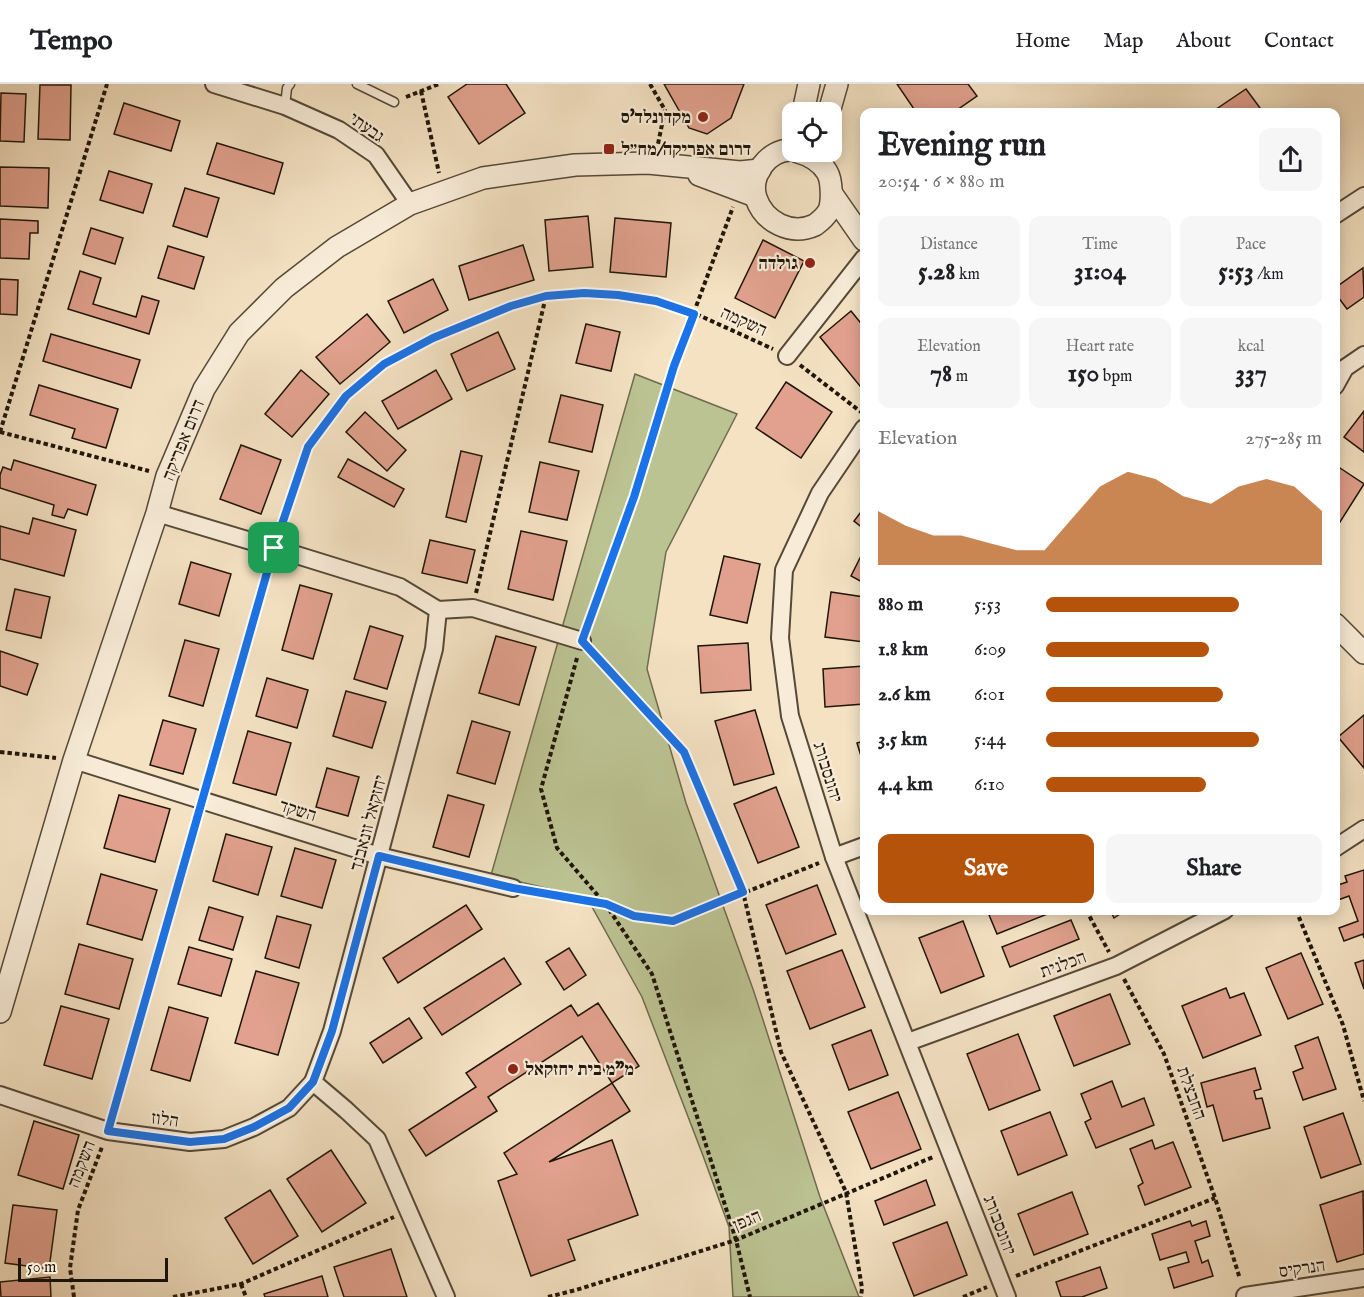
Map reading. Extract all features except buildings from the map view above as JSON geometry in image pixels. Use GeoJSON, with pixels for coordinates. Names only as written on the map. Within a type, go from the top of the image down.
{"type":"FeatureCollection","features":[{"type":"Feature","properties":{"kind":"street","name":"גבעתי"},"geometry":{"type":"LineString","coordinates":[[214,84],[285,106],[339,130],[376,155],[410,204]]}},
{"type":"Feature","properties":{"kind":"street"},"geometry":{"type":"LineString","coordinates":[[805,102],[809,84]]}},
{"type":"Feature","properties":{"kind":"street"},"geometry":{"type":"LineString","coordinates":[[832,102],[837,84]]}},
{"type":"Feature","properties":{"kind":"street"},"geometry":{"type":"LineString","coordinates":[[782,152],[774,154],[766,161],[746,197],[781,226],[793,229],[805,228],[817,224],[829,212],[832,194],[828,173],[818,162]]}},
{"type":"Feature","properties":{"kind":"street","name":"דרום אפריקה"},"geometry":{"type":"LineString","coordinates":[[0,1012],[74,760],[157,513],[167,476],[204,389],[240,333],[284,288],[338,247],[410,204],[483,178],[575,165],[648,163],[740,172],[760,170]]}},
{"type":"Feature","properties":{"kind":"street","name":"דרום אפריקה"},"geometry":{"type":"LineString","coordinates":[[670,165],[746,197]]}},
{"type":"Feature","properties":{"kind":"street"},"geometry":{"type":"LineString","coordinates":[[832,194],[860,240]]}},
{"type":"Feature","properties":{"kind":"street"},"geometry":{"type":"LineString","coordinates":[[1340,212],[1364,196]]}},
{"type":"Feature","properties":{"kind":"street"},"geometry":{"type":"LineString","coordinates":[[817,224],[860,244]]}},
{"type":"Feature","properties":{"kind":"street"},"geometry":{"type":"LineString","coordinates":[[788,356],[860,252]]}},
{"type":"Feature","properties":{"kind":"street"},"geometry":{"type":"LineString","coordinates":[[1340,377],[1345,368],[1364,355]]}},
{"type":"Feature","properties":{"kind":"street","name":"יהונסבורג"},"geometry":{"type":"LineString","coordinates":[[860,434],[820,493],[784,570],[780,638],[790,716],[834,857],[1004,1289]]}},
{"type":"Feature","properties":{"kind":"street"},"geometry":{"type":"LineString","coordinates":[[157,513],[400,587],[438,610],[473,608],[582,641]]}},
{"type":"Feature","properties":{"kind":"street","name":"יחזקאל זונאבנד"},"geometry":{"type":"LineString","coordinates":[[313,1082],[332,1031],[435,649],[438,610]]}},
{"type":"Feature","properties":{"kind":"street"},"geometry":{"type":"LineString","coordinates":[[1340,629],[1364,653]]}},
{"type":"Feature","properties":{"kind":"street","name":"השקד"},"geometry":{"type":"LineString","coordinates":[[74,760],[379,856],[513,888]]}},
{"type":"Feature","properties":{"kind":"street"},"geometry":{"type":"LineString","coordinates":[[1340,845],[1364,829]]}},
{"type":"Feature","properties":{"kind":"street"},"geometry":{"type":"LineString","coordinates":[[834,857],[860,847]]}},
{"type":"Feature","properties":{"kind":"street","name":"הכלנית"},"geometry":{"type":"LineString","coordinates":[[908,1042],[1116,966],[1215,915]]}},
{"type":"Feature","properties":{"kind":"street"},"geometry":{"type":"LineString","coordinates":[[313,1082],[378,1139],[446,1297]]}},
{"type":"Feature","properties":{"kind":"street","name":"הלוז"},"geometry":{"type":"LineString","coordinates":[[0,1095],[108,1131],[190,1142],[224,1139],[254,1127],[289,1108],[313,1082]]}},
{"type":"Feature","properties":{"kind":"street","name":"הנרקיס"},"geometry":{"type":"LineString","coordinates":[[1245,1296],[1364,1278]]}},
{"type":"Feature","properties":{"kind":"lane"},"geometry":{"type":"LineString","coordinates":[[285,106],[287,88],[290,84]]}},
{"type":"Feature","properties":{"kind":"lane"},"geometry":{"type":"LineString","coordinates":[[357,84],[394,102]]}},
{"type":"Feature","properties":{"kind":"path"},"geometry":{"type":"LineString","coordinates":[[107,84],[0,432],[167,476]]}},
{"type":"Feature","properties":{"kind":"path"},"geometry":{"type":"LineString","coordinates":[[394,102],[439,84]]}},
{"type":"Feature","properties":{"kind":"path"},"geometry":{"type":"LineString","coordinates":[[650,84],[665,110],[657,146]]}},
{"type":"Feature","properties":{"kind":"path"},"geometry":{"type":"LineString","coordinates":[[421,91],[441,179]]}},
{"type":"Feature","properties":{"kind":"path"},"geometry":{"type":"LineString","coordinates":[[746,197],[694,314],[674,366],[634,497],[582,641],[541,789],[557,848],[606,904],[652,974],[736,1240],[750,1297]]}},
{"type":"Feature","properties":{"kind":"path","name":"השקמה"},"geometry":{"type":"LineString","coordinates":[[74,1297],[70,1268],[78,1210],[108,1131],[274,548],[308,447],[346,396],[384,364],[433,338],[511,306],[546,296],[584,293],[656,301],[694,314],[788,356],[860,411]]}},
{"type":"Feature","properties":{"kind":"path"},"geometry":{"type":"LineString","coordinates":[[473,608],[546,296]]}},
{"type":"Feature","properties":{"kind":"path"},"geometry":{"type":"LineString","coordinates":[[582,641],[684,752],[743,892],[781,1052],[846,1192],[862,1288],[861,1297]]}},
{"type":"Feature","properties":{"kind":"path"},"geometry":{"type":"LineString","coordinates":[[0,752],[74,760]]}},
{"type":"Feature","properties":{"kind":"path"},"geometry":{"type":"LineString","coordinates":[[513,888],[606,904],[634,916],[673,921],[834,857]]}},
{"type":"Feature","properties":{"kind":"path","name":"החבצלת"},"geometry":{"type":"LineString","coordinates":[[1089,915],[1164,1054],[1215,1198],[1245,1296]]}},
{"type":"Feature","properties":{"kind":"path"},"geometry":{"type":"LineString","coordinates":[[1298,915],[1343,1025],[1364,1101]]}},
{"type":"Feature","properties":{"kind":"path","name":"הגפן"},"geometry":{"type":"LineString","coordinates":[[548,1297],[736,1240],[950,1150]]}},
{"type":"Feature","properties":{"kind":"path"},"geometry":{"type":"LineString","coordinates":[[963,1297],[1004,1289],[1215,1198]]}},
{"type":"Feature","properties":{"kind":"path"},"geometry":{"type":"LineString","coordinates":[[173,1297],[241,1284],[409,1211]]}},
{"type":"Feature","properties":{"kind":"path"},"geometry":{"type":"LineString","coordinates":[[241,1284],[246,1297]]}},
{"type":"Feature","properties":{"kind":"green space"},"geometry":{"type":"Polygon","coordinates":[[[635,374],[737,414],[666,552],[647,669],[686,803],[754,992],[820,1197],[859,1297],[733,1297],[729,1227],[702,1153],[642,997],[587,898],[491,875],[635,374]]]}},
{"type":"Feature","properties":{"kind":"place","name":"מקדונלד'ס"},"geometry":{"type":"Point","coordinates":[703,117]}},
{"type":"Feature","properties":{"kind":"place","name":"דרום אפריקה/מח״ל"},"geometry":{"type":"Point","coordinates":[609,149]}},
{"type":"Feature","properties":{"kind":"place","name":"גולדה"},"geometry":{"type":"Point","coordinates":[810,263]}},
{"type":"Feature","properties":{"kind":"place","name":"מ\"מ בית יחזקאל"},"geometry":{"type":"Point","coordinates":[513,1069]}},
{"type":"Feature","properties":{"kind":"route"},"geometry":{"type":"LineString","coordinates":[[584,293],[618,295],[656,301],[694,314],[674,366],[634,497],[582,641],[684,752],[743,892],[673,921],[634,916],[606,904],[513,888],[379,856],[332,1031],[313,1082],[289,1108],[254,1127],[224,1139],[190,1142],[108,1131],[202,801],[274,548],[308,447],[346,396],[384,364],[433,338],[476,319],[546,296],[584,293]]}}]}
